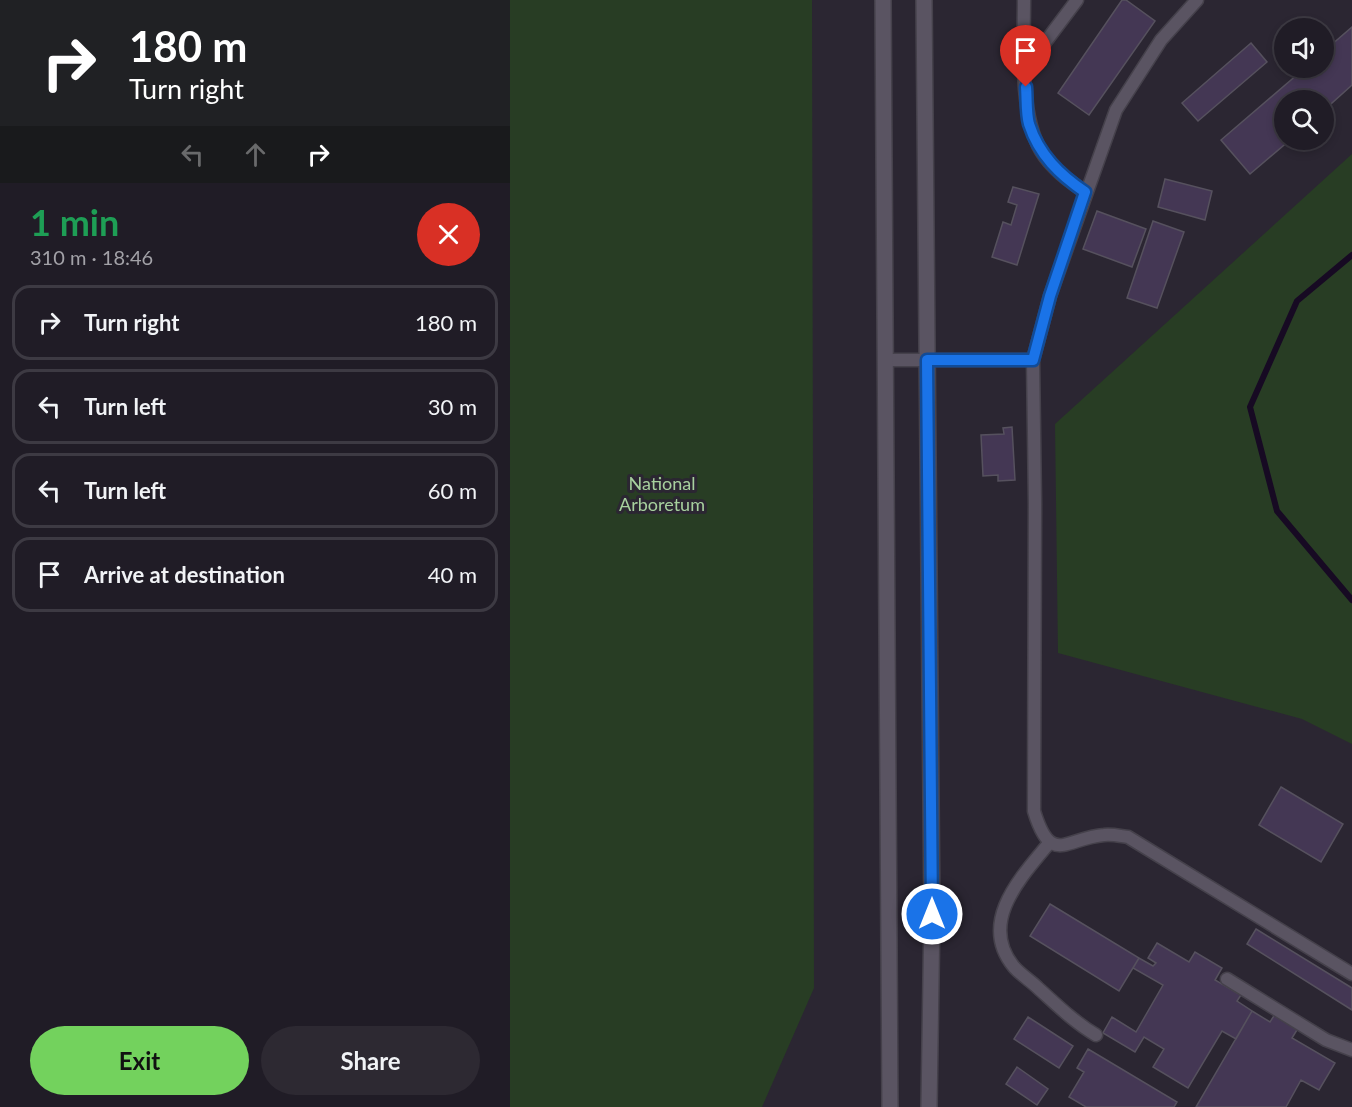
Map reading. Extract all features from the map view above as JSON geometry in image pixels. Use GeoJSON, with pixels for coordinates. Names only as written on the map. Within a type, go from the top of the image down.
{"type":"FeatureCollection","features":[{"type":"Feature","properties":{"kind":"main road"},"geometry":{"type":"LineString","coordinates":[[883,0],[890,1107]]}},
{"type":"Feature","properties":{"kind":"main road"},"geometry":{"type":"LineString","coordinates":[[924,0],[932,902],[930,1107]]}},
{"type":"Feature","properties":{"kind":"lane"},"geometry":{"type":"LineString","coordinates":[[1024,0],[1024,69],[1029,123],[1041,152],[1065,178],[1085,192]]}},
{"type":"Feature","properties":{"kind":"lane"},"geometry":{"type":"LineString","coordinates":[[1024,69],[1077,0]]}},
{"type":"Feature","properties":{"kind":"lane"},"geometry":{"type":"LineString","coordinates":[[1197,0],[1161,40],[1116,110],[1050,296],[1033,360],[1034,810],[1039,828],[1050,842],[1065,846],[1104,835],[1128,837],[1352,974]]}},
{"type":"Feature","properties":{"kind":"lane"},"geometry":{"type":"LineString","coordinates":[[886,360],[1033,360]]}},
{"type":"Feature","properties":{"kind":"lane"},"geometry":{"type":"LineString","coordinates":[[1050,842],[1015,886],[1006,903],[1000,936],[1003,950],[1014,967],[1080,1026],[1096,1035]]}},
{"type":"Feature","properties":{"kind":"lane"},"geometry":{"type":"LineString","coordinates":[[1227,979],[1326,1040],[1352,1050]]}},
{"type":"Feature","properties":{"kind":"green space","name":"National Arboretum"},"geometry":{"type":"Polygon","coordinates":[[[510,0],[812,0],[814,988],[762,1107],[510,1107],[510,0]]]}},
{"type":"Feature","properties":{"kind":"green space"},"geometry":{"type":"Polygon","coordinates":[[[1352,154],[1352,744],[1302,719],[1058,653],[1055,424],[1352,154]]]}},
{"type":"Feature","properties":{"kind":"building"},"geometry":{"type":"Polygon","coordinates":[[[1122,0],[1126,0],[1155,21],[1089,115],[1058,93],[1122,0]]]}},
{"type":"Feature","properties":{"kind":"building"},"geometry":{"type":"Polygon","coordinates":[[[1352,27],[1352,85],[1334,101],[1334,90],[1279,90],[1293,78],[1334,78],[1334,43],[1352,27]]]}},
{"type":"Feature","properties":{"kind":"building"},"geometry":{"type":"Polygon","coordinates":[[[1251,43],[1267,62],[1198,121],[1182,103],[1251,43]]]}},
{"type":"Feature","properties":{"kind":"building"},"geometry":{"type":"Polygon","coordinates":[[[1274,95],[1274,150],[1278,150],[1250,174],[1221,140],[1274,95]]]}},
{"type":"Feature","properties":{"kind":"building"},"geometry":{"type":"Polygon","coordinates":[[[1165,179],[1212,191],[1205,220],[1158,207],[1165,179]]]}},
{"type":"Feature","properties":{"kind":"building"},"geometry":{"type":"Polygon","coordinates":[[[1013,187],[1039,194],[1017,265],[992,257],[1003,222],[1011,225],[1017,205],[1008,202],[1013,187]]]}},
{"type":"Feature","properties":{"kind":"building"},"geometry":{"type":"Polygon","coordinates":[[[1097,211],[1146,229],[1132,267],[1083,249],[1097,211]]]}},
{"type":"Feature","properties":{"kind":"building"},"geometry":{"type":"Polygon","coordinates":[[[1153,221],[1184,232],[1157,308],[1127,298],[1153,221]]]}},
{"type":"Feature","properties":{"kind":"building"},"geometry":{"type":"Polygon","coordinates":[[[1012,427],[1015,480],[998,481],[998,475],[983,476],[981,435],[1004,434],[1003,428],[1012,427]]]}},
{"type":"Feature","properties":{"kind":"building"},"geometry":{"type":"Polygon","coordinates":[[[1281,787],[1343,824],[1321,862],[1259,825],[1281,787]]]}},
{"type":"Feature","properties":{"kind":"building"},"geometry":{"type":"Polygon","coordinates":[[[1050,904],[1139,958],[1119,991],[1030,936],[1050,904]]]}},
{"type":"Feature","properties":{"kind":"building"},"geometry":{"type":"Polygon","coordinates":[[[1256,929],[1352,988],[1352,1010],[1247,944],[1256,929]]]}},
{"type":"Feature","properties":{"kind":"building"},"geometry":{"type":"Polygon","coordinates":[[[1157,943],[1189,962],[1195,952],[1222,968],[1215,980],[1241,995],[1237,1001],[1252,1011],[1236,1039],[1222,1031],[1188,1088],[1153,1067],[1164,1049],[1144,1037],[1135,1052],[1103,1033],[1112,1017],[1136,1032],[1163,985],[1133,968],[1139,958],[1153,966],[1156,963],[1148,958],[1157,943]]]}},
{"type":"Feature","properties":{"kind":"building"},"geometry":{"type":"Polygon","coordinates":[[[1252,1011],[1270,1022],[1277,1011],[1300,1025],[1292,1038],[1335,1063],[1319,1090],[1301,1080],[1286,1107],[1196,1107],[1252,1011]]]}},
{"type":"Feature","properties":{"kind":"building"},"geometry":{"type":"Polygon","coordinates":[[[1028,1017],[1073,1046],[1059,1068],[1014,1039],[1028,1017]]]}},
{"type":"Feature","properties":{"kind":"building"},"geometry":{"type":"Polygon","coordinates":[[[1088,1049],[1177,1102],[1174,1107],[1086,1107],[1069,1097],[1084,1072],[1077,1068],[1088,1049]]]}},
{"type":"Feature","properties":{"kind":"building"},"geometry":{"type":"Polygon","coordinates":[[[1017,1067],[1048,1089],[1037,1105],[1006,1084],[1017,1067]]]}},
{"type":"Feature","properties":{"kind":"waterway"},"geometry":{"type":"LineString","coordinates":[[1352,255],[1297,301],[1250,407],[1277,511],[1352,600]]}},
{"type":"Feature","properties":{"kind":"route"},"geometry":{"type":"LineString","coordinates":[[932,914],[927,360],[1033,360],[1050,296],[1085,192],[1065,178],[1041,152],[1029,123],[1026,87]]}}]}
